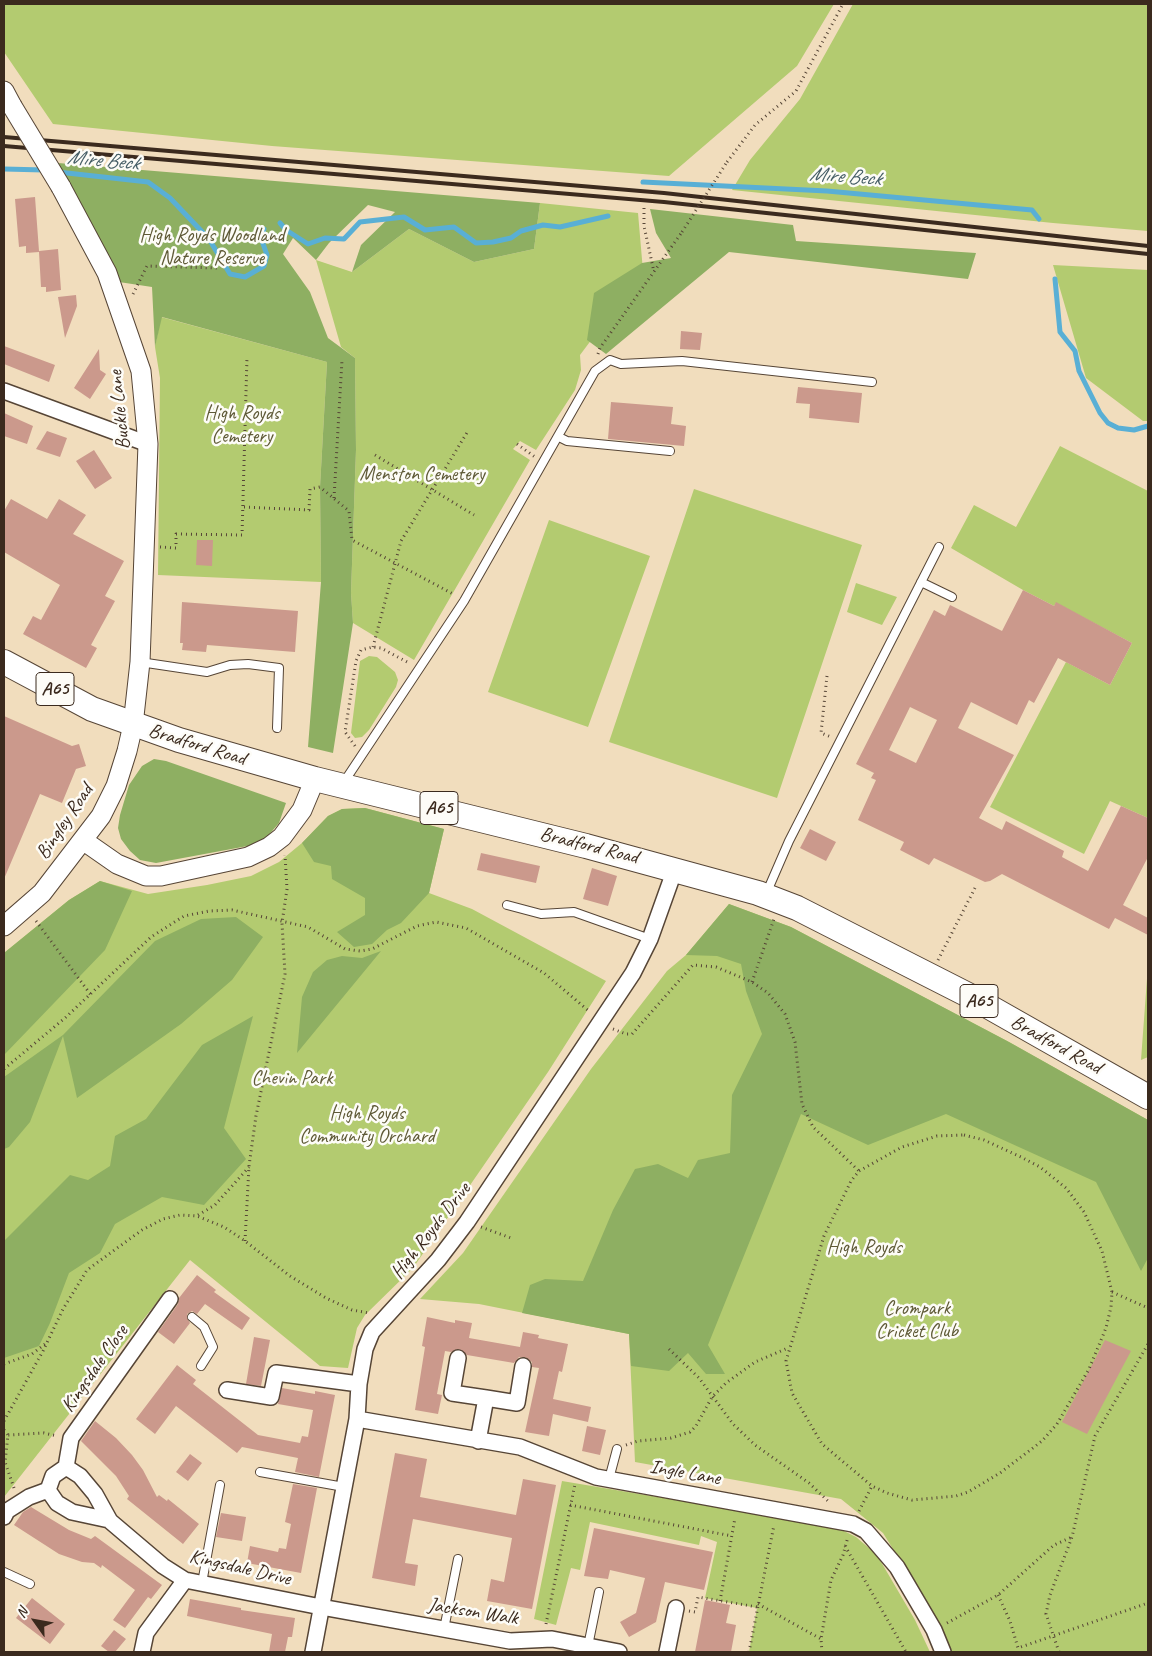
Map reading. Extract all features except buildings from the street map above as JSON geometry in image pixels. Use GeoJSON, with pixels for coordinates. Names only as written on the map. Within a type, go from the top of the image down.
{"type":"FeatureCollection","features":[{"type":"Feature","properties":{"kind":"main road","name":"Bradford Road"},"geometry":{"type":"LineString","coordinates":[[4,662],[92,709],[134,725],[315,779],[675,869],[772,898],[797,908],[930,976],[1148,1096]]}},
{"type":"Feature","properties":{"kind":"street","name":"Buckle Lane"},"geometry":{"type":"LineString","coordinates":[[8,99],[61,187],[107,273],[141,371],[148,444],[140,662],[134,725]]}},
{"type":"Feature","properties":{"kind":"street"},"geometry":{"type":"LineString","coordinates":[[4,391],[148,444]]}},
{"type":"Feature","properties":{"kind":"street","name":"Bingley Road"},"geometry":{"type":"LineString","coordinates":[[4,926],[42,893],[84,840],[100,816],[116,786],[134,725]]}},
{"type":"Feature","properties":{"kind":"street"},"geometry":{"type":"LineString","coordinates":[[84,840],[117,864],[146,876],[161,876],[248,857],[269,847],[282,837],[302,810],[315,779]]}},
{"type":"Feature","properties":{"kind":"street","name":"High Royds Drive"},"geometry":{"type":"LineString","coordinates":[[313,1652],[357,1420],[359,1384],[365,1350],[372,1332],[438,1260],[467,1222],[601,1022],[633,973],[650,939],[675,869]]}},
{"type":"Feature","properties":{"kind":"street","name":"Kingsdale Close"},"geometry":{"type":"LineString","coordinates":[[66,1467],[71,1438],[174,1302]]}},
{"type":"Feature","properties":{"kind":"street"},"geometry":{"type":"LineString","coordinates":[[458,1358],[452,1393],[517,1403],[523,1366]]}},
{"type":"Feature","properties":{"kind":"street"},"geometry":{"type":"LineString","coordinates":[[228,1390],[271,1397],[276,1373],[359,1384]]}},
{"type":"Feature","properties":{"kind":"street"},"geometry":{"type":"LineString","coordinates":[[478,1441],[486,1398]]}},
{"type":"Feature","properties":{"kind":"street","name":"Ingle Lane"},"geometry":{"type":"LineString","coordinates":[[357,1420],[520,1447],[578,1470],[609,1479],[852,1524],[866,1531],[896,1566],[934,1630],[943,1652]]}},
{"type":"Feature","properties":{"kind":"street"},"geometry":{"type":"LineString","coordinates":[[4,1517],[21,1502],[48,1490],[53,1476],[66,1467]]}},
{"type":"Feature","properties":{"kind":"street","name":"Kingsdale Drive"},"geometry":{"type":"LineString","coordinates":[[66,1467],[80,1476],[95,1494],[109,1520],[163,1566],[186,1580],[321,1607]]}},
{"type":"Feature","properties":{"kind":"street","name":"Kingsdale Drive"},"geometry":{"type":"LineString","coordinates":[[48,1490],[57,1503],[72,1512],[109,1520]]}},
{"type":"Feature","properties":{"kind":"street"},"geometry":{"type":"LineString","coordinates":[[142,1652],[146,1633],[186,1580]]}},
{"type":"Feature","properties":{"kind":"street","name":"Jackson Walk"},"geometry":{"type":"LineString","coordinates":[[321,1607],[510,1641],[542,1640],[619,1652]]}},
{"type":"Feature","properties":{"kind":"street"},"geometry":{"type":"LineString","coordinates":[[667,1652],[676,1608]]}},
{"type":"Feature","properties":{"kind":"lane"},"geometry":{"type":"LineString","coordinates":[[342,786],[464,601],[595,371],[610,360],[621,364],[682,361],[872,382]]}},
{"type":"Feature","properties":{"kind":"lane"},"geometry":{"type":"LineString","coordinates":[[559,437],[567,441],[670,451]]}},
{"type":"Feature","properties":{"kind":"lane"},"geometry":{"type":"LineString","coordinates":[[772,898],[789,841],[939,547]]}},
{"type":"Feature","properties":{"kind":"lane"},"geometry":{"type":"LineString","coordinates":[[921,582],[952,597]]}},
{"type":"Feature","properties":{"kind":"lane"},"geometry":{"type":"LineString","coordinates":[[140,662],[207,672],[230,664],[279,668],[277,728]]}},
{"type":"Feature","properties":{"kind":"lane"},"geometry":{"type":"LineString","coordinates":[[507,905],[541,914],[574,912],[650,939]]}},
{"type":"Feature","properties":{"kind":"lane"},"geometry":{"type":"LineString","coordinates":[[192,1317],[204,1327],[212,1347],[201,1366]]}},
{"type":"Feature","properties":{"kind":"lane"},"geometry":{"type":"LineString","coordinates":[[609,1479],[617,1449]]}},
{"type":"Feature","properties":{"kind":"lane"},"geometry":{"type":"LineString","coordinates":[[260,1472],[344,1487]]}},
{"type":"Feature","properties":{"kind":"lane"},"geometry":{"type":"LineString","coordinates":[[202,1583],[220,1484]]}},
{"type":"Feature","properties":{"kind":"lane"},"geometry":{"type":"LineString","coordinates":[[444,1629],[458,1559]]}},
{"type":"Feature","properties":{"kind":"lane"},"geometry":{"type":"LineString","coordinates":[[4,1572],[30,1584]]}},
{"type":"Feature","properties":{"kind":"lane"},"geometry":{"type":"LineString","coordinates":[[588,1646],[599,1592]]}},
{"type":"Feature","properties":{"kind":"path"},"geometry":{"type":"LineString","coordinates":[[595,371],[600,348],[682,232],[727,162],[755,125],[796,91],[843,4]]}},
{"type":"Feature","properties":{"kind":"path"},"geometry":{"type":"LineString","coordinates":[[644,208],[644,226],[654,272]]}},
{"type":"Feature","properties":{"kind":"path"},"geometry":{"type":"LineString","coordinates":[[124,323],[136,284],[146,266],[220,268]]}},
{"type":"Feature","properties":{"kind":"path"},"geometry":{"type":"LineString","coordinates":[[145,547],[176,548],[176,534],[242,535],[247,357]]}},
{"type":"Feature","properties":{"kind":"path"},"geometry":{"type":"LineString","coordinates":[[334,498],[342,360]]}},
{"type":"Feature","properties":{"kind":"path"},"geometry":{"type":"LineString","coordinates":[[373,647],[401,541],[468,431]]}},
{"type":"Feature","properties":{"kind":"path"},"geometry":{"type":"LineString","coordinates":[[517,444],[544,463]]}},
{"type":"Feature","properties":{"kind":"path"},"geometry":{"type":"LineString","coordinates":[[375,455],[474,515]]}},
{"type":"Feature","properties":{"kind":"path"},"geometry":{"type":"LineString","coordinates":[[244,507],[309,510],[310,489],[320,487],[349,511],[352,540],[464,601]]}},
{"type":"Feature","properties":{"kind":"path"},"geometry":{"type":"LineString","coordinates":[[364,752],[353,744],[345,732],[356,661],[361,650],[373,647],[394,653],[419,670]]}},
{"type":"Feature","properties":{"kind":"path"},"geometry":{"type":"LineString","coordinates":[[827,676],[821,733],[840,741]]}},
{"type":"Feature","properties":{"kind":"path"},"geometry":{"type":"LineString","coordinates":[[245,1241],[249,1166],[256,1116],[285,974],[282,922],[287,863],[282,837]]}},
{"type":"Feature","properties":{"kind":"path"},"geometry":{"type":"LineString","coordinates":[[930,976],[975,888]]}},
{"type":"Feature","properties":{"kind":"path"},"geometry":{"type":"LineString","coordinates":[[752,982],[757,963],[769,936],[772,898]]}},
{"type":"Feature","properties":{"kind":"path"},"geometry":{"type":"LineString","coordinates":[[26,908],[91,995]]}},
{"type":"Feature","properties":{"kind":"path"},"geometry":{"type":"LineString","coordinates":[[4,1069],[91,995],[151,937],[184,916],[209,911],[232,910],[308,927],[345,949],[360,951],[372,949],[417,926],[436,922],[466,928],[544,973],[601,1022],[615,1031],[632,1034],[693,965],[716,967],[752,982],[768,993],[785,1014],[795,1042],[802,1104],[813,1127],[859,1171]]}},
{"type":"Feature","properties":{"kind":"path"},"geometry":{"type":"LineString","coordinates":[[937,1136],[975,1137],[1006,1149],[1056,1178],[1076,1200],[1102,1251],[1112,1292],[1106,1328],[1089,1368],[1057,1424],[1029,1451],[984,1484],[956,1496],[912,1500],[872,1486],[822,1444],[799,1408],[788,1379],[786,1360],[788,1348],[824,1236],[851,1181],[859,1171],[902,1147],[937,1136]]}},
{"type":"Feature","properties":{"kind":"path"},"geometry":{"type":"LineString","coordinates":[[197,1216],[215,1204],[249,1166]]}},
{"type":"Feature","properties":{"kind":"path"},"geometry":{"type":"LineString","coordinates":[[467,1222],[511,1238]]}},
{"type":"Feature","properties":{"kind":"path"},"geometry":{"type":"LineString","coordinates":[[1112,1292],[1148,1308]]}},
{"type":"Feature","properties":{"kind":"path"},"geometry":{"type":"LineString","coordinates":[[4,1364],[32,1354],[48,1342]]}},
{"type":"Feature","properties":{"kind":"path"},"geometry":{"type":"LineString","coordinates":[[1059,1652],[1046,1614],[1050,1595],[1072,1537],[1094,1436],[1148,1344]]}},
{"type":"Feature","properties":{"kind":"path"},"geometry":{"type":"LineString","coordinates":[[617,1449],[638,1441],[671,1438],[690,1432],[696,1426],[712,1397],[726,1383],[755,1362],[788,1348]]}},
{"type":"Feature","properties":{"kind":"path"},"geometry":{"type":"LineString","coordinates":[[669,1349],[698,1378],[733,1424],[755,1445],[809,1483],[852,1524]]}},
{"type":"Feature","properties":{"kind":"path"},"geometry":{"type":"LineString","coordinates":[[4,1430],[8,1435],[5,1462],[9,1479],[21,1502]]}},
{"type":"Feature","properties":{"kind":"path"},"geometry":{"type":"LineString","coordinates":[[8,1435],[44,1434],[71,1438]]}},
{"type":"Feature","properties":{"kind":"path"},"geometry":{"type":"LineString","coordinates":[[542,1640],[578,1470]]}},
{"type":"Feature","properties":{"kind":"path"},"geometry":{"type":"LineString","coordinates":[[822,1652],[821,1639],[830,1580],[845,1546],[852,1524],[872,1486]]}},
{"type":"Feature","properties":{"kind":"path"},"geometry":{"type":"LineString","coordinates":[[720,1601],[738,1502]]}},
{"type":"Feature","properties":{"kind":"path"},"geometry":{"type":"LineString","coordinates":[[570,1505],[732,1536]]}},
{"type":"Feature","properties":{"kind":"path"},"geometry":{"type":"LineString","coordinates":[[748,1652],[777,1509]]}},
{"type":"Feature","properties":{"kind":"path"},"geometry":{"type":"LineString","coordinates":[[934,1630],[998,1595],[1054,1545],[1072,1537]]}},
{"type":"Feature","properties":{"kind":"path"},"geometry":{"type":"LineString","coordinates":[[845,1546],[906,1652]]}},
{"type":"Feature","properties":{"kind":"path"},"geometry":{"type":"LineString","coordinates":[[998,1595],[1010,1621],[1018,1650],[1148,1603]]}},
{"type":"Feature","properties":{"kind":"path"},"geometry":{"type":"LineString","coordinates":[[676,1608],[695,1612],[698,1597],[758,1606],[821,1639]]}},
{"type":"Feature","properties":{"kind":"green space"},"geometry":{"type":"Polygon","coordinates":[[[4,4],[834,4],[797,66],[669,176],[272,146],[53,124],[4,52],[4,4]]]}},
{"type":"Feature","properties":{"kind":"green space"},"geometry":{"type":"Polygon","coordinates":[[[853,4],[1148,4],[1148,231],[732,190],[750,160],[800,99],[853,4]]]}},
{"type":"Feature","properties":{"kind":"green space","name":"High Royds Woodland Nature Reserve"},"geometry":{"type":"Polygon","coordinates":[[[58,163],[540,203],[534,249],[474,262],[409,229],[352,272],[361,245],[395,212],[368,205],[329,243],[316,260],[293,238],[283,254],[310,292],[328,338],[355,358],[356,450],[351,593],[353,623],[333,753],[308,747],[321,582],[320,487],[327,362],[162,317],[155,347],[152,287],[119,282],[58,163]]]}},
{"type":"Feature","properties":{"kind":"green space","name":"Menston Cemetery"},"geometry":{"type":"Polygon","coordinates":[[[540,203],[638,213],[643,271],[580,355],[581,370],[575,390],[536,450],[520,441],[513,449],[530,460],[414,660],[353,623],[351,593],[356,450],[355,358],[341,347],[316,260],[352,272],[409,229],[474,262],[534,249],[540,203]]]}},
{"type":"Feature","properties":{"kind":"green space"},"geometry":{"type":"Polygon","coordinates":[[[650,209],[793,225],[796,241],[976,253],[968,279],[729,252],[606,354],[587,340],[594,293],[642,263],[671,258],[656,233],[650,209]]]}},
{"type":"Feature","properties":{"kind":"green space"},"geometry":{"type":"Polygon","coordinates":[[[1053,265],[1148,270],[1148,421],[1143,421],[1086,378],[1053,265]]]}},
{"type":"Feature","properties":{"kind":"green space","name":"High Royds Cemetery"},"geometry":{"type":"Polygon","coordinates":[[[161,317],[327,362],[320,487],[321,582],[158,575],[160,378],[155,347],[161,317]]]}},
{"type":"Feature","properties":{"kind":"green space"},"geometry":{"type":"Polygon","coordinates":[[[1060,446],[1148,491],[1148,818],[1110,801],[1084,854],[990,807],[1066,662],[1110,685],[1132,643],[1056,603],[1054,606],[1023,590],[951,548],[974,505],[1016,527],[1060,446]]]}},
{"type":"Feature","properties":{"kind":"green space"},"geometry":{"type":"Polygon","coordinates":[[[694,489],[862,545],[777,798],[609,742],[694,489]]]}},
{"type":"Feature","properties":{"kind":"green space"},"geometry":{"type":"Polygon","coordinates":[[[549,520],[650,556],[588,727],[488,692],[549,520]]]}},
{"type":"Feature","properties":{"kind":"green space"},"geometry":{"type":"Polygon","coordinates":[[[856,583],[897,597],[882,625],[847,612],[856,583]]]}},
{"type":"Feature","properties":{"kind":"green space"},"geometry":{"type":"Polygon","coordinates":[[[369,656],[377,657],[395,672],[398,680],[396,687],[369,730],[362,737],[355,738],[351,733],[360,661],[369,656]]]}},
{"type":"Feature","properties":{"kind":"green space"},"geometry":{"type":"Polygon","coordinates":[[[154,759],[166,761],[286,803],[279,823],[267,837],[253,845],[156,863],[140,860],[121,839],[118,828],[129,785],[142,766],[154,759]]]}},
{"type":"Feature","properties":{"kind":"green space","name":"Chevin Park"},"geometry":{"type":"Polygon","coordinates":[[[365,808],[444,829],[429,893],[472,909],[606,981],[548,1072],[413,1268],[365,1315],[357,1328],[348,1368],[320,1366],[190,1260],[4,1497],[4,953],[69,900],[100,881],[148,894],[251,876],[279,862],[302,843],[328,816],[342,809],[365,808]]]}},
{"type":"Feature","properties":{"kind":"green space"},"geometry":{"type":"Polygon","coordinates":[[[365,808],[444,829],[429,893],[401,923],[387,930],[372,944],[354,947],[337,932],[365,915],[365,898],[332,879],[331,866],[314,862],[302,843],[328,816],[342,809],[365,808]]]}},
{"type":"Feature","properties":{"kind":"green space"},"geometry":{"type":"Polygon","coordinates":[[[100,881],[132,891],[105,950],[4,1055],[4,953],[69,900],[100,881]]]}},
{"type":"Feature","properties":{"kind":"green space","name":"High Royds"},"geometry":{"type":"Polygon","coordinates":[[[729,904],[791,927],[1009,1042],[1148,1120],[1148,1652],[949,1652],[933,1613],[883,1533],[841,1499],[635,1462],[629,1334],[479,1304],[420,1299],[463,1253],[591,1069],[667,971],[686,955],[729,904]]]}},
{"type":"Feature","properties":{"kind":"green space"},"geometry":{"type":"Polygon","coordinates":[[[729,904],[791,927],[1009,1042],[1148,1120],[1148,1258],[1141,1271],[1096,1182],[946,1114],[868,1145],[801,1114],[708,1345],[725,1374],[706,1374],[688,1353],[669,1371],[631,1366],[629,1334],[522,1313],[530,1285],[545,1279],[583,1281],[613,1210],[635,1169],[658,1164],[688,1178],[698,1160],[730,1153],[732,1095],[762,1034],[746,991],[741,964],[717,956],[686,955],[729,904]]]}},
{"type":"Feature","properties":{"kind":"green space"},"geometry":{"type":"Polygon","coordinates":[[[236,917],[263,937],[232,980],[181,1024],[77,1098],[63,1036],[30,1122],[9,1147],[4,1149],[4,1077],[63,1035],[155,941],[201,919],[236,917]]]}},
{"type":"Feature","properties":{"kind":"green space"},"geometry":{"type":"Polygon","coordinates":[[[381,951],[297,1053],[302,997],[313,972],[327,960],[342,956],[362,958],[381,951]]]}},
{"type":"Feature","properties":{"kind":"green space"},"geometry":{"type":"Polygon","coordinates":[[[1148,965],[1148,1057],[1141,1060],[1148,965]]]}},
{"type":"Feature","properties":{"kind":"green space"},"geometry":{"type":"Polygon","coordinates":[[[253,1016],[224,1128],[246,1159],[204,1205],[162,1197],[115,1224],[100,1253],[69,1273],[39,1346],[4,1358],[4,1241],[70,1175],[88,1180],[110,1166],[115,1136],[146,1119],[202,1045],[253,1016]]]}},
{"type":"Feature","properties":{"kind":"green space"},"geometry":{"type":"Polygon","coordinates":[[[562,1481],[836,1527],[856,1537],[877,1555],[915,1620],[930,1652],[749,1652],[757,1608],[705,1598],[717,1542],[701,1536],[699,1545],[590,1522],[580,1570],[571,1568],[556,1625],[534,1619],[562,1481]]]}},
{"type":"Feature","properties":{"kind":"waterway","name":"Mire Beck"},"geometry":{"type":"LineString","coordinates":[[4,169],[44,170]]}},
{"type":"Feature","properties":{"kind":"waterway","name":"Mire Beck"},"geometry":{"type":"LineString","coordinates":[[58,172],[148,182],[170,198],[209,239],[230,274],[245,277],[264,266],[267,255],[261,238],[264,229]]}},
{"type":"Feature","properties":{"kind":"waterway","name":"Mire Beck"},"geometry":{"type":"LineString","coordinates":[[643,182],[827,191],[1032,210],[1039,219]]}},
{"type":"Feature","properties":{"kind":"waterway","name":"Mire Beck"},"geometry":{"type":"LineString","coordinates":[[280,223],[286,230],[308,244],[325,238],[344,239],[360,222],[404,217],[425,230],[454,227],[476,243],[511,238],[521,231],[543,225],[560,227],[608,216]]}},
{"type":"Feature","properties":{"kind":"waterway","name":"Mire Beck"},"geometry":{"type":"LineString","coordinates":[[1055,279],[1060,332],[1075,351],[1079,371],[1100,413],[1108,423],[1118,428],[1134,430],[1148,426]]}},
{"type":"Feature","properties":{"kind":"railway"},"geometry":{"type":"LineString","coordinates":[[4,137],[664,193],[1148,246]]}},
{"type":"Feature","properties":{"kind":"railway"},"geometry":{"type":"LineString","coordinates":[[4,146],[664,202],[1148,254]]}},
{"type":"Feature","properties":{"kind":"park label","name":"High Royds Community Orchard"},"geometry":{"type":"Point","coordinates":[367,1126]}},
{"type":"Feature","properties":{"kind":"park label","name":"Crompark Cricket Club"},"geometry":{"type":"Point","coordinates":[917,1320]}}]}
